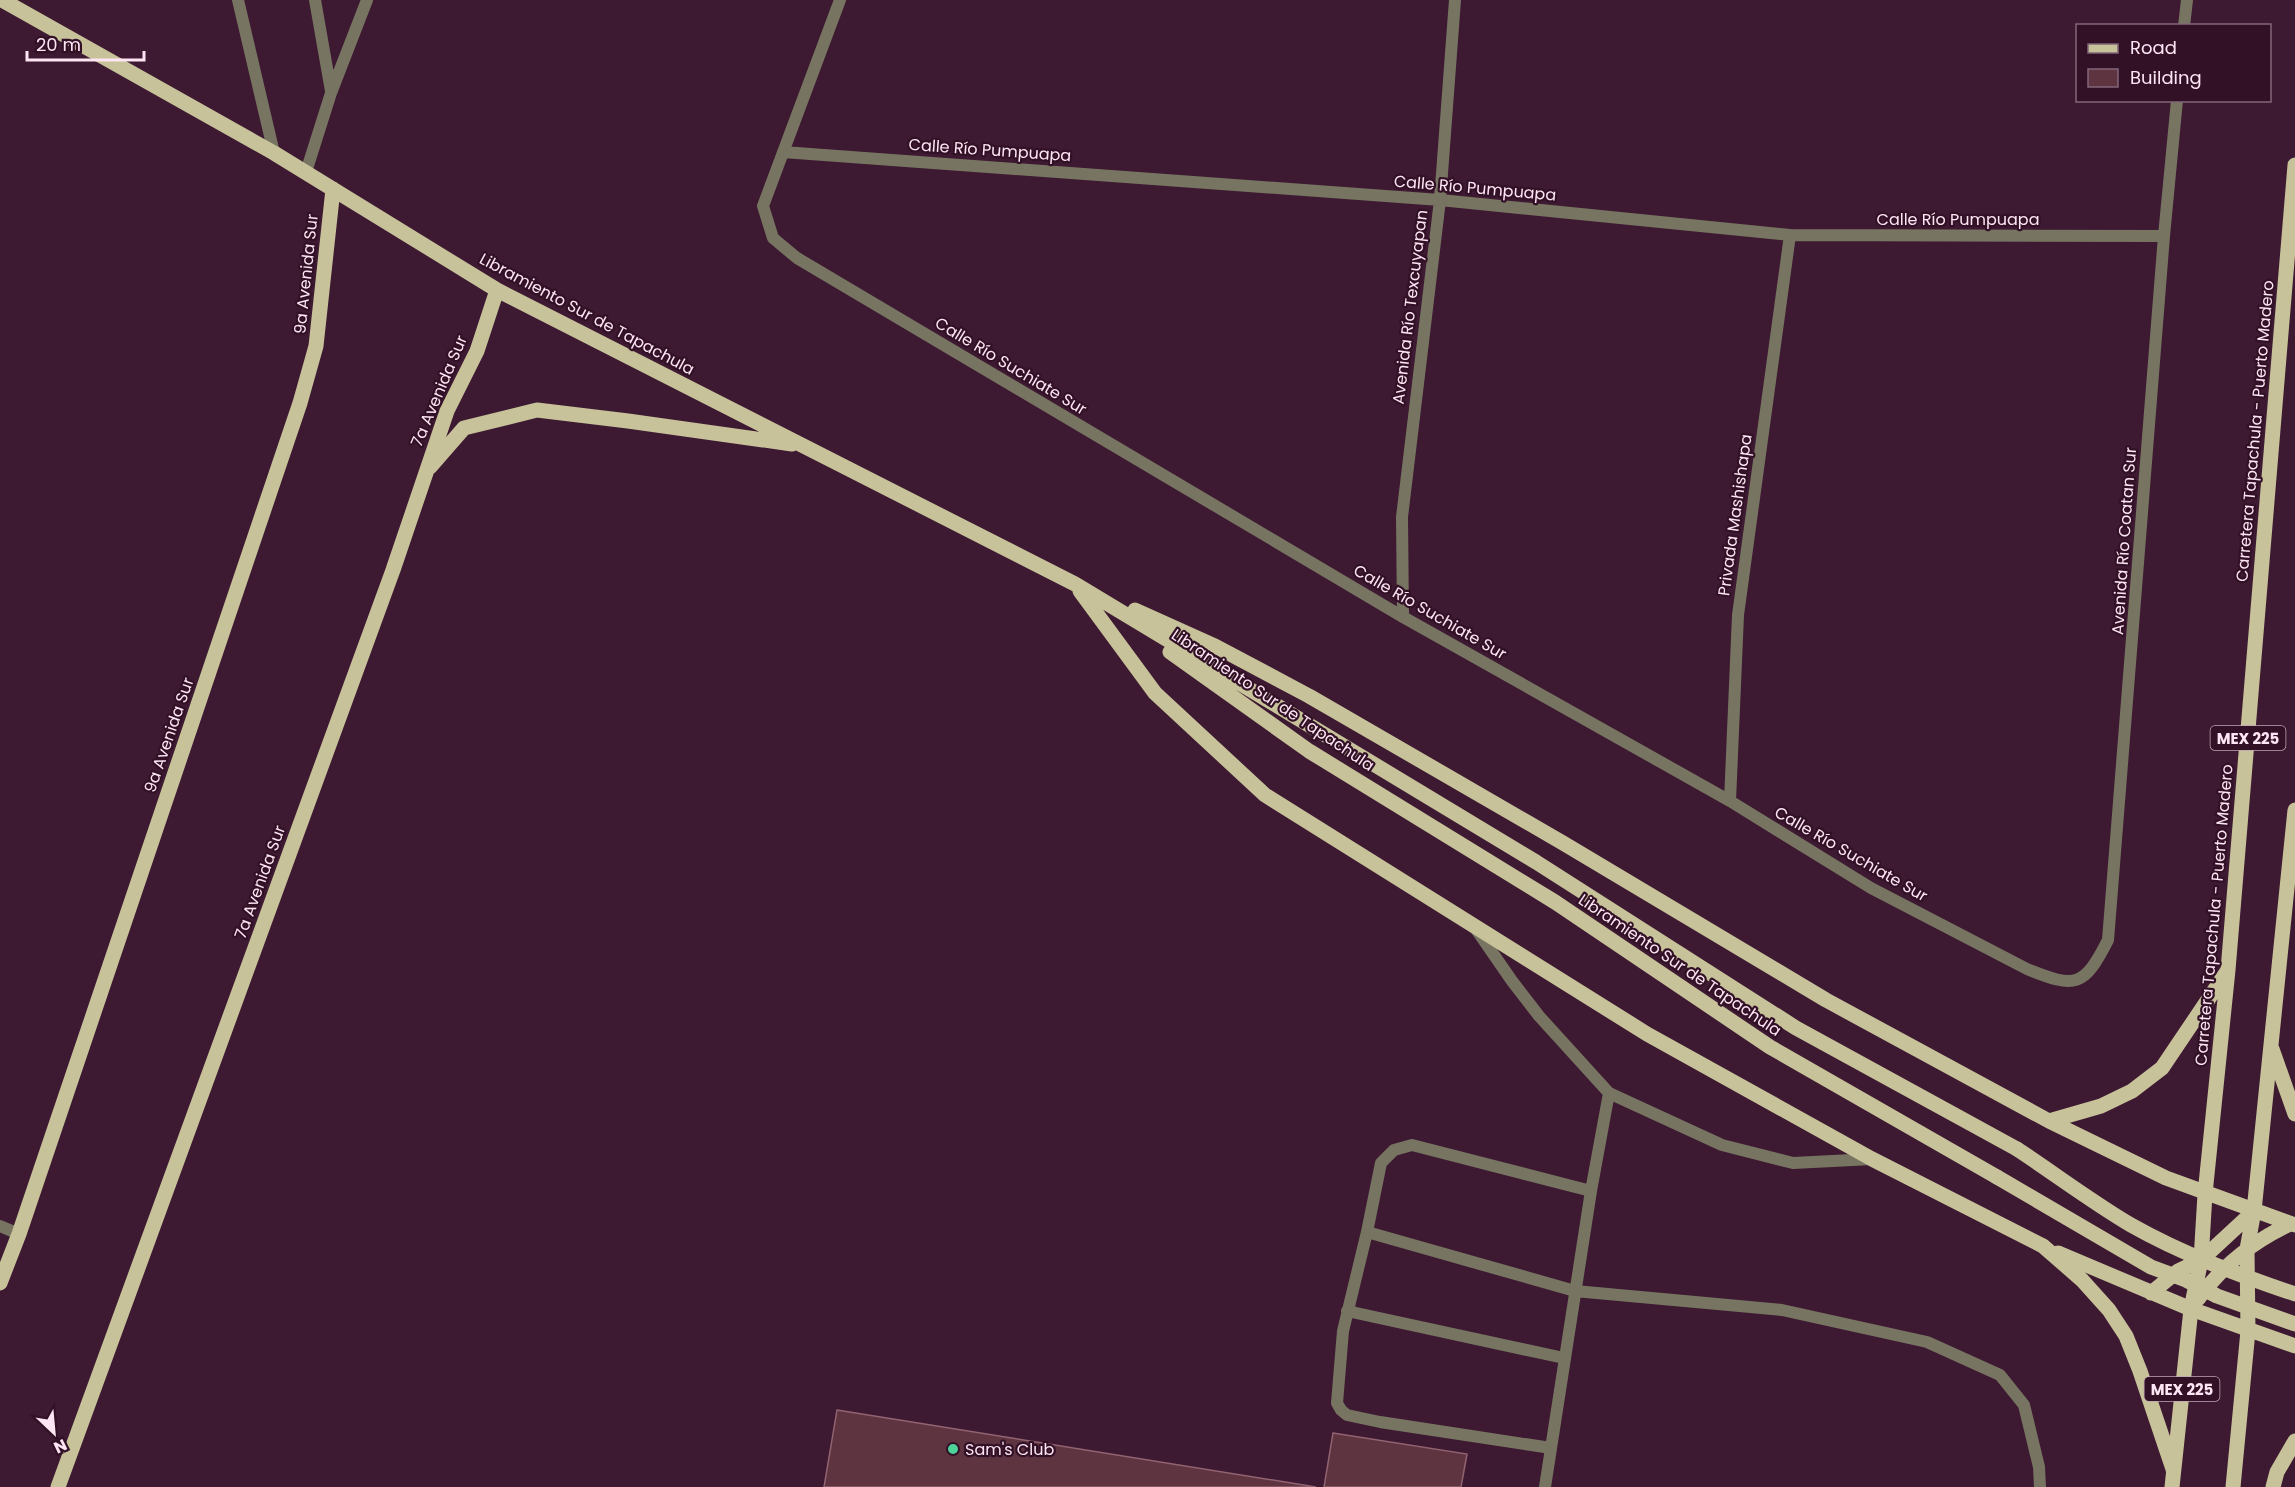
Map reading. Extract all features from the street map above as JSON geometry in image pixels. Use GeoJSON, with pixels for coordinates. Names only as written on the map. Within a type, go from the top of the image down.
{"type":"FeatureCollection","features":[{"type":"Feature","properties":{"kind":"main road","name":"Libramiento Sur de Tapachula"},"geometry":{"type":"LineString","coordinates":[[2,0],[274,153],[497,290],[1075,584],[1536,862],[1796,1028],[2017,1149],[2130,1224],[2256,1281],[2295,1294]]}},
{"type":"Feature","properties":{"kind":"main road","name":"Carretera Tapachula - Puerto Madero"},"geometry":{"type":"LineString","coordinates":[[2172,1487],[2191,1309],[2202,1260],[2205,1194],[2228,970],[2295,165]]}},
{"type":"Feature","properties":{"kind":"main road","name":"9a Avenida Sur"},"geometry":{"type":"LineString","coordinates":[[0,1283],[19,1234],[300,403],[316,346],[333,189]]}},
{"type":"Feature","properties":{"kind":"main road","name":"7a Avenida Sur"},"geometry":{"type":"LineString","coordinates":[[58,1487],[388,581],[424,473],[447,411],[477,351],[497,290]]}},
{"type":"Feature","properties":{"kind":"main road"},"geometry":{"type":"LineString","coordinates":[[424,473],[464,428],[537,410],[804,446]]}},
{"type":"Feature","properties":{"kind":"main road","name":"Libramiento Sur de Tapachula"},"geometry":{"type":"LineString","coordinates":[[1075,584],[1309,751],[1555,902],[1770,1047],[2151,1267],[2186,1280],[2217,1296],[2295,1324]]}},
{"type":"Feature","properties":{"kind":"main road"},"geometry":{"type":"LineString","coordinates":[[1075,584],[1155,693],[1265,795],[1647,1034],[1872,1159],[2043,1246],[2191,1309],[2295,1346]]}},
{"type":"Feature","properties":{"kind":"main road"},"geometry":{"type":"LineString","coordinates":[[1075,584],[1215,646],[1309,696],[1574,849],[1826,1000],[2049,1121],[2166,1178],[2293,1225]]}},
{"type":"Feature","properties":{"kind":"main road","name":"MEX 225"},"geometry":{"type":"LineString","coordinates":[[2234,1487],[2248,1331],[2247,1250],[2254,1211],[2295,810]]}},
{"type":"Feature","properties":{"kind":"main road"},"geometry":{"type":"LineString","coordinates":[[2049,1121],[2101,1106],[2132,1091],[2162,1068],[2228,970]]}},
{"type":"Feature","properties":{"kind":"main road"},"geometry":{"type":"LineString","coordinates":[[2271,1043],[2295,1114]]}},
{"type":"Feature","properties":{"kind":"main road"},"geometry":{"type":"LineString","coordinates":[[2151,1293],[2178,1271],[2202,1260],[2254,1211]]}},
{"type":"Feature","properties":{"kind":"main road"},"geometry":{"type":"LineString","coordinates":[[2191,1309],[2209,1285],[2261,1238],[2293,1225]]}},
{"type":"Feature","properties":{"kind":"main road"},"geometry":{"type":"LineString","coordinates":[[2043,1246],[2082,1280],[2109,1310],[2126,1336],[2173,1469]]}},
{"type":"Feature","properties":{"kind":"main road"},"geometry":{"type":"LineString","coordinates":[[2273,1487],[2277,1473],[2295,1441]]}},
{"type":"Feature","properties":{"kind":"street"},"geometry":{"type":"LineString","coordinates":[[238,0],[274,153]]}},
{"type":"Feature","properties":{"kind":"street"},"geometry":{"type":"LineString","coordinates":[[315,0],[331,93]]}},
{"type":"Feature","properties":{"kind":"street"},"geometry":{"type":"LineString","coordinates":[[306,172],[331,93],[367,0]]}},
{"type":"Feature","properties":{"kind":"street"},"geometry":{"type":"LineString","coordinates":[[783,152],[840,0]]}},
{"type":"Feature","properties":{"kind":"street","name":"Avenida Río Texcuyapan"},"geometry":{"type":"LineString","coordinates":[[1402,617],[1402,517],[1440,200],[1455,0]]}},
{"type":"Feature","properties":{"kind":"street"},"geometry":{"type":"LineString","coordinates":[[2184,24],[2187,0]]}},
{"type":"Feature","properties":{"kind":"street","name":"Avenida Río Coatan Sur"},"geometry":{"type":"LineString","coordinates":[[2084,977],[2094,967],[2108,940],[2177,102]]}},
{"type":"Feature","properties":{"kind":"street","name":"Calle Río Pumpuapa"},"geometry":{"type":"LineString","coordinates":[[783,152],[1440,200],[1790,235],[2164,236]]}},
{"type":"Feature","properties":{"kind":"street","name":"Calle Río Suchiate Sur"},"geometry":{"type":"LineString","coordinates":[[783,152],[763,206],[773,238],[807,264],[1402,617],[1730,801],[1871,888],[2027,969],[2053,980],[2071,982],[2084,977]]}},
{"type":"Feature","properties":{"kind":"street","name":"Privada Mashishapa"},"geometry":{"type":"LineString","coordinates":[[1730,801],[1738,615],[1790,235]]}},
{"type":"Feature","properties":{"kind":"street"},"geometry":{"type":"LineString","coordinates":[[1472,923],[1539,1016],[1609,1093],[1722,1145],[1793,1163],[1872,1159]]}},
{"type":"Feature","properties":{"kind":"street"},"geometry":{"type":"LineString","coordinates":[[1545,1487],[1591,1191],[1609,1093]]}},
{"type":"Feature","properties":{"kind":"street"},"geometry":{"type":"LineString","coordinates":[[1551,1448],[1347,1415],[1337,1403],[1342,1331],[1367,1232],[1381,1163],[1394,1150],[1412,1145],[1591,1191]]}},
{"type":"Feature","properties":{"kind":"street"},"geometry":{"type":"LineString","coordinates":[[0,1226],[19,1234]]}},
{"type":"Feature","properties":{"kind":"street"},"geometry":{"type":"LineString","coordinates":[[1367,1232],[1575,1291],[1782,1310],[1928,1342],[2000,1375],[2024,1405],[2039,1467],[2040,1487]]}},
{"type":"Feature","properties":{"kind":"street"},"geometry":{"type":"LineString","coordinates":[[1347,1311],[1564,1358]]}},
{"type":"Feature","properties":{"kind":"building","name":"Sam's Club"},"geometry":{"type":"Polygon","coordinates":[[[837,1410],[1316,1487],[824,1487],[837,1410]]]}},
{"type":"Feature","properties":{"kind":"building"},"geometry":{"type":"Polygon","coordinates":[[[1333,1433],[1467,1454],[1461,1487],[1324,1487],[1333,1433]]]}},
{"type":"Feature","properties":{"kind":"place","name":"Sam's Club"},"geometry":{"type":"Point","coordinates":[953,1449]}}]}
